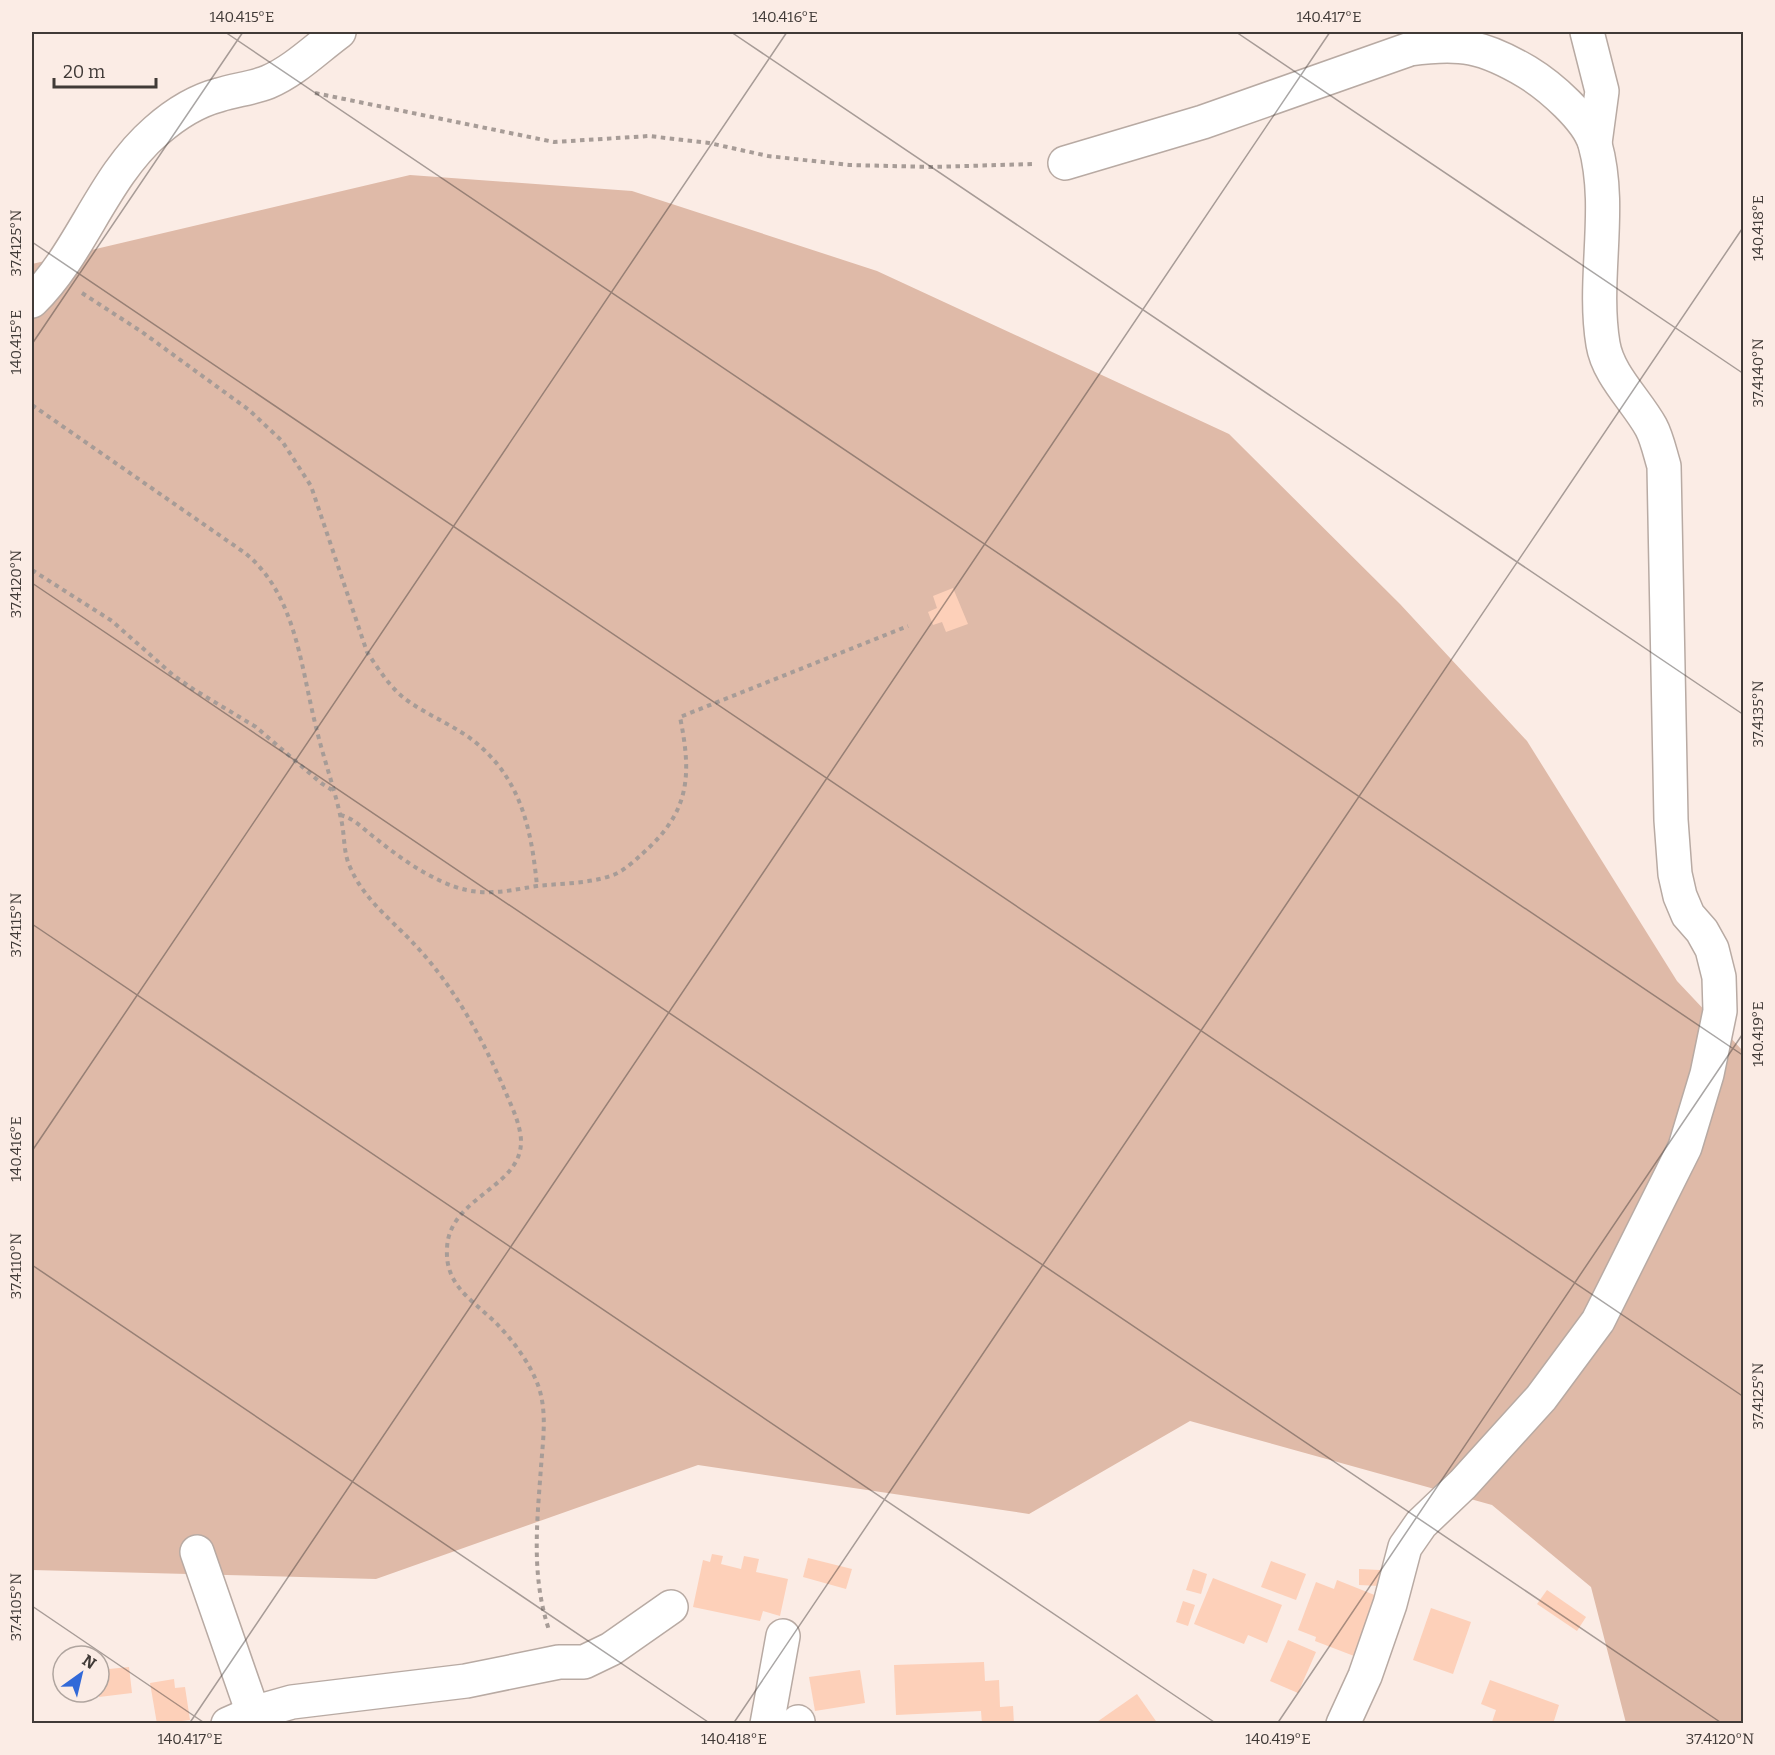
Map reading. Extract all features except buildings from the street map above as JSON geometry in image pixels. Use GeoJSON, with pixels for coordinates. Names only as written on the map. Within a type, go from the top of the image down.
{"type":"FeatureCollection","features":[{"type":"Feature","properties":{"kind":"street"},"geometry":{"type":"LineString","coordinates":[[32,301],[54,274],[133,153],[159,129],[182,112],[216,95],[287,73],[339,32]]}},
{"type":"Feature","properties":{"kind":"street"},"geometry":{"type":"LineString","coordinates":[[1065,163],[1203,122],[1410,50],[1446,44],[1485,32]]}},
{"type":"Feature","properties":{"kind":"street"},"geometry":{"type":"LineString","coordinates":[[1343,1724],[1369,1665],[1405,1547],[1421,1524],[1463,1484],[1541,1398],[1603,1311],[1685,1147],[1707,1074],[1720,1011],[1719,977],[1712,949],[1702,931],[1688,915],[1675,874],[1671,820],[1664,466],[1652,428],[1611,366],[1603,347],[1599,291],[1602,186],[1595,143],[1602,91],[1587,32]]}},
{"type":"Feature","properties":{"kind":"street"},"geometry":{"type":"LineString","coordinates":[[1446,44],[1475,48],[1507,60],[1532,75],[1558,95],[1588,130],[1595,143]]}},
{"type":"Feature","properties":{"kind":"street"},"geometry":{"type":"LineString","coordinates":[[197,1552],[240,1718],[292,1702],[466,1681],[559,1662],[584,1662],[611,1649],[671,1607]]}},
{"type":"Feature","properties":{"kind":"street"},"geometry":{"type":"LineString","coordinates":[[783,1636],[787,1723]]}},
{"type":"Feature","properties":{"kind":"path"},"geometry":{"type":"LineString","coordinates":[[276,78],[291,88],[554,142],[649,136],[709,143],[768,156],[859,165],[933,167],[1065,163]]}},
{"type":"Feature","properties":{"kind":"path"},"geometry":{"type":"LineString","coordinates":[[54,274],[142,332],[249,410],[282,441],[311,486],[367,652],[382,676],[401,696],[482,748],[498,765],[520,799],[525,813],[534,853],[537,886]]}},
{"type":"Feature","properties":{"kind":"path"},"geometry":{"type":"LineString","coordinates":[[32,405],[222,537],[264,571],[276,587],[285,609],[340,815],[349,865],[362,890],[447,982],[495,1068],[517,1118],[521,1135],[521,1155],[507,1176],[464,1209],[450,1233],[447,1258],[458,1288],[508,1337],[531,1371],[538,1387],[544,1425],[536,1568],[540,1603],[559,1662]]}},
{"type":"Feature","properties":{"kind":"path"},"geometry":{"type":"LineString","coordinates":[[32,570],[112,621],[173,675],[256,727],[332,790]]}},
{"type":"Feature","properties":{"kind":"path"},"geometry":{"type":"LineString","coordinates":[[340,815],[348,817],[409,862],[444,883],[473,892],[491,894],[537,886],[596,881],[616,874],[659,837],[678,808],[687,781],[686,745],[680,717],[908,626]]}},
{"type":"Feature","properties":{"kind":"shaded area"},"geometry":{"type":"Polygon","coordinates":[[[410,175],[632,191],[877,271],[1229,434],[1400,604],[1527,741],[1677,981],[1743,1051],[1743,1723],[1626,1723],[1591,1587],[1492,1505],[1190,1421],[1029,1514],[698,1465],[376,1579],[32,1570],[32,264],[410,175]]]}}]}
